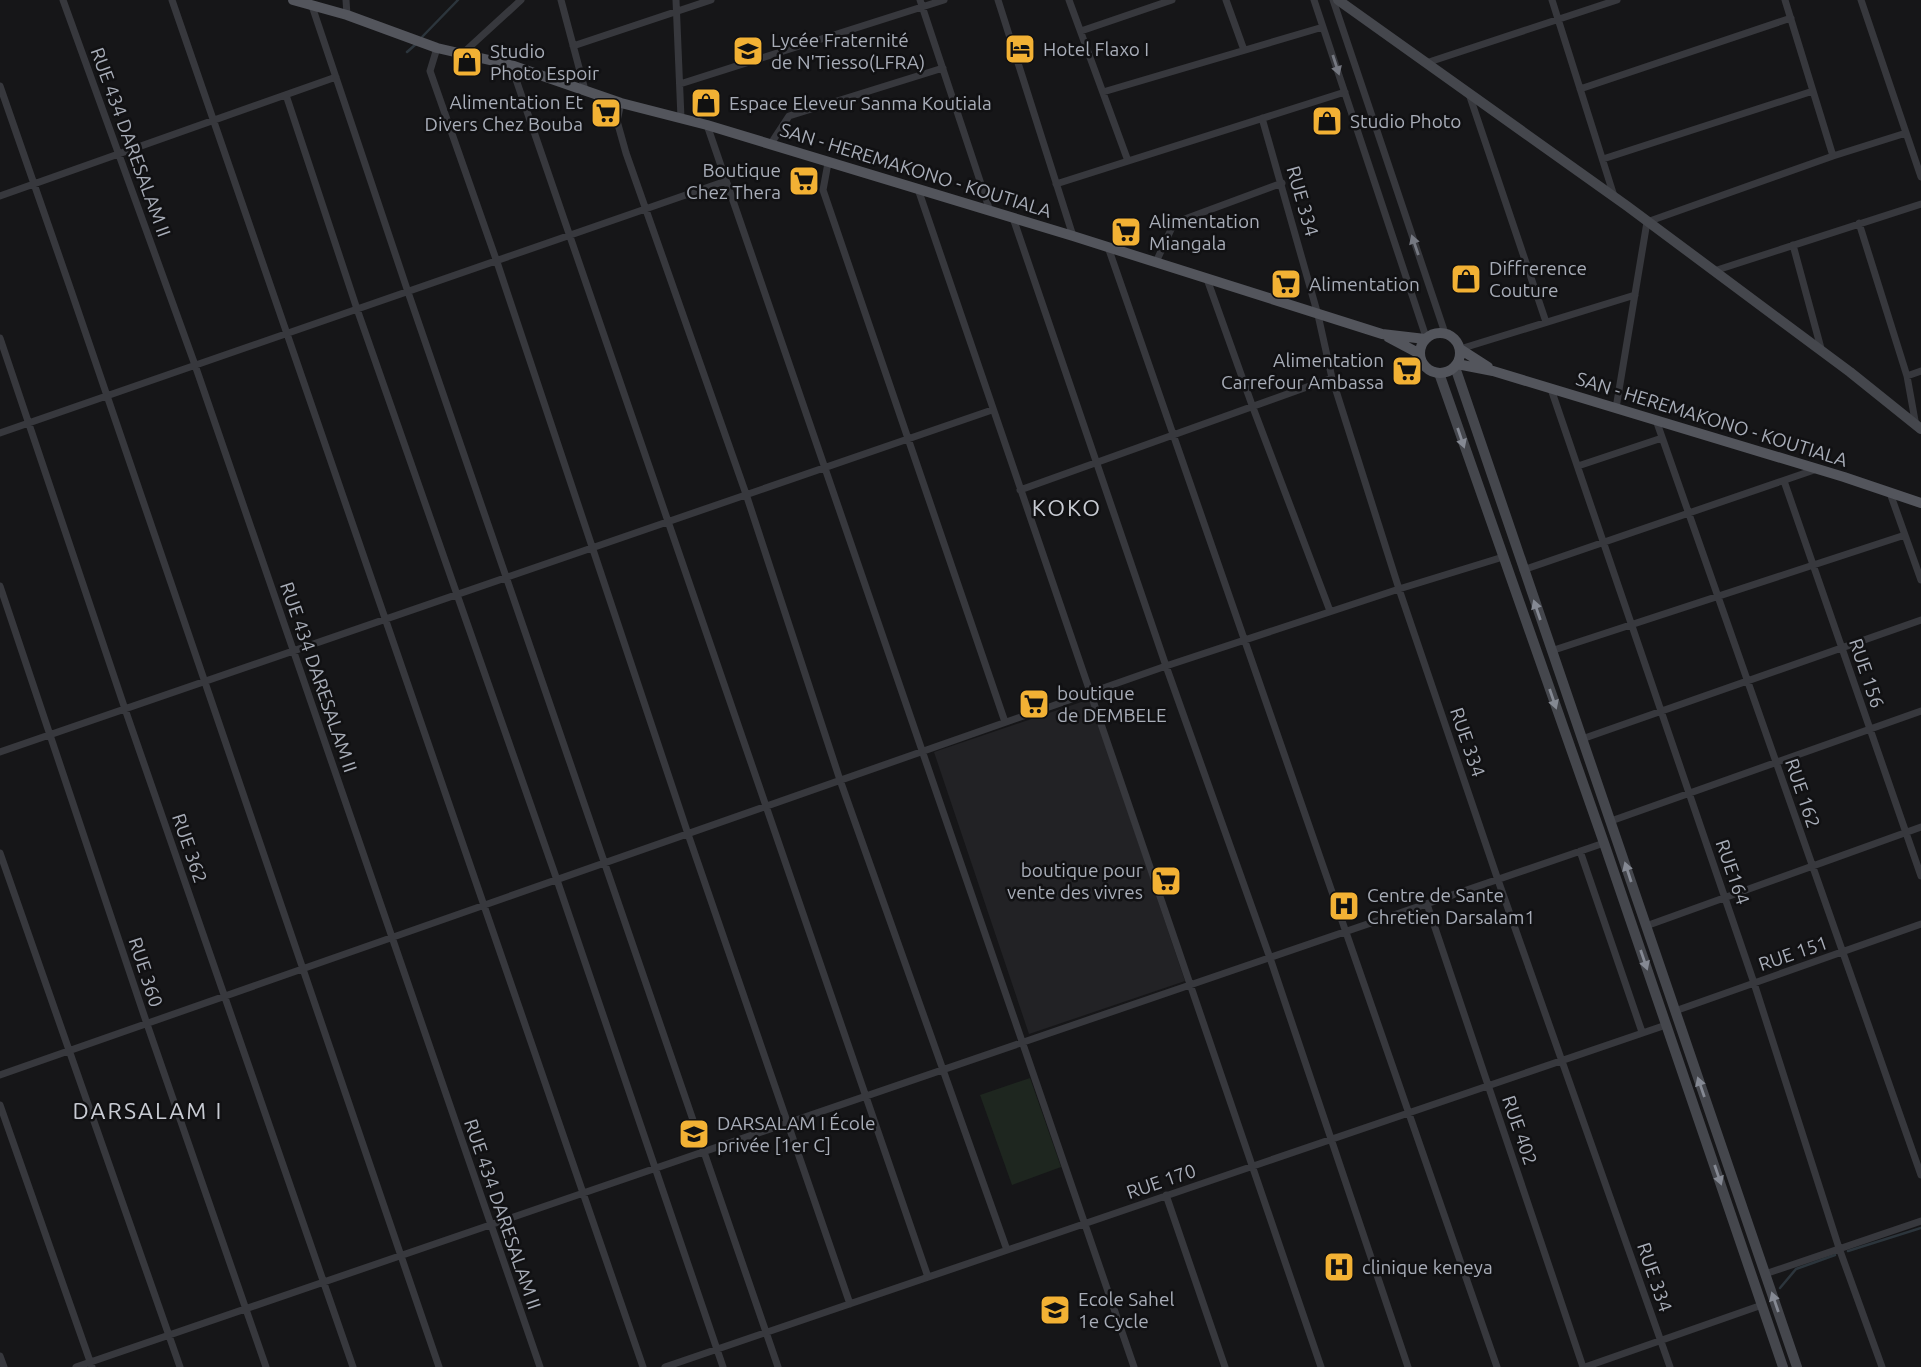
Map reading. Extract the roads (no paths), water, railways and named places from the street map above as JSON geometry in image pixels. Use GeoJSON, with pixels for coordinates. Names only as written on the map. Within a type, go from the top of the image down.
{"type":"FeatureCollection","features":[{"type":"Feature","properties":{"kind":"main road"},"geometry":{"type":"LineString","coordinates":[[293,0],[347,15]]}},
{"type":"Feature","properties":{"kind":"main road"},"geometry":{"type":"LineString","coordinates":[[1336,0],[1615,198],[1919,428]]}},
{"type":"Feature","properties":{"kind":"main road","name":"SAN - HEREMAKONO - KOUTIALA"},"geometry":{"type":"LineString","coordinates":[[347,15],[437,48],[511,65],[621,103],[707,125],[1073,236],[1382,334]]}},
{"type":"Feature","properties":{"kind":"main road"},"geometry":{"type":"LineString","coordinates":[[1456,365],[1448,372],[1439,373],[1426,368],[1420,354],[1420,346],[1426,338],[1435,333],[1445,333],[1455,339],[1460,349],[1493,371]]}},
{"type":"Feature","properties":{"kind":"main road"},"geometry":{"type":"LineString","coordinates":[[1382,334],[1426,338]]}},
{"type":"Feature","properties":{"kind":"main road"},"geometry":{"type":"LineString","coordinates":[[1382,334],[1420,354]]}},
{"type":"Feature","properties":{"kind":"main road"},"geometry":{"type":"LineString","coordinates":[[1460,349],[1456,365],[1523,570],[1797,1367]]}},
{"type":"Feature","properties":{"kind":"main road"},"geometry":{"type":"LineString","coordinates":[[1456,365],[1493,371]]}},
{"type":"Feature","properties":{"kind":"main road","name":"SAN - HEREMAKONO - KOUTIALA"},"geometry":{"type":"LineString","coordinates":[[1493,371],[1921,503]]}},
{"type":"Feature","properties":{"kind":"main road"},"geometry":{"type":"LineString","coordinates":[[1439,373],[1604,843],[1783,1367]]}},
{"type":"Feature","properties":{"kind":"street","name":"RUE 434 DARESALAM II"},"geometry":{"type":"LineString","coordinates":[[63,0],[195,365],[540,1367]]}},
{"type":"Feature","properties":{"kind":"street"},"geometry":{"type":"LineString","coordinates":[[172,0],[643,1367]]}},
{"type":"Feature","properties":{"kind":"street"},"geometry":{"type":"LineString","coordinates":[[346,0],[347,15]]}},
{"type":"Feature","properties":{"kind":"street"},"geometry":{"type":"LineString","coordinates":[[462,54],[521,0]]}},
{"type":"Feature","properties":{"kind":"street"},"geometry":{"type":"LineString","coordinates":[[561,0],[585,90]]}},
{"type":"Feature","properties":{"kind":"street"},"geometry":{"type":"LineString","coordinates":[[676,0],[681,118]]}},
{"type":"Feature","properties":{"kind":"street"},"geometry":{"type":"LineString","coordinates":[[573,46],[711,0]]}},
{"type":"Feature","properties":{"kind":"street"},"geometry":{"type":"LineString","coordinates":[[680,84],[921,4],[944,0]]}},
{"type":"Feature","properties":{"kind":"street"},"geometry":{"type":"LineString","coordinates":[[998,0],[1073,236]]}},
{"type":"Feature","properties":{"kind":"street"},"geometry":{"type":"LineString","coordinates":[[1069,0],[1128,161]]}},
{"type":"Feature","properties":{"kind":"street"},"geometry":{"type":"LineString","coordinates":[[1080,31],[1172,0]]}},
{"type":"Feature","properties":{"kind":"street"},"geometry":{"type":"LineString","coordinates":[[1226,0],[1244,50]]}},
{"type":"Feature","properties":{"kind":"street"},"geometry":{"type":"LineString","coordinates":[[1314,0],[1426,338]]}},
{"type":"Feature","properties":{"kind":"street"},"geometry":{"type":"LineString","coordinates":[[1336,0],[1445,333]]}},
{"type":"Feature","properties":{"kind":"street"},"geometry":{"type":"LineString","coordinates":[[1552,0],[1615,198]]}},
{"type":"Feature","properties":{"kind":"street"},"geometry":{"type":"LineString","coordinates":[[1426,63],[1616,0]]}},
{"type":"Feature","properties":{"kind":"street"},"geometry":{"type":"LineString","coordinates":[[1785,0],[1833,156]]}},
{"type":"Feature","properties":{"kind":"street"},"geometry":{"type":"LineString","coordinates":[[1864,1],[1921,177]]}},
{"type":"Feature","properties":{"kind":"street"},"geometry":{"type":"LineString","coordinates":[[921,4],[990,211]]}},
{"type":"Feature","properties":{"kind":"street"},"geometry":{"type":"LineString","coordinates":[[312,6],[778,1367]]}},
{"type":"Feature","properties":{"kind":"street"},"geometry":{"type":"LineString","coordinates":[[1580,89],[1791,18]]}},
{"type":"Feature","properties":{"kind":"street"},"geometry":{"type":"LineString","coordinates":[[1102,92],[1323,27]]}},
{"type":"Feature","properties":{"kind":"street"},"geometry":{"type":"LineString","coordinates":[[437,48],[430,71],[497,261],[688,834],[850,1304]]}},
{"type":"Feature","properties":{"kind":"street"},"geometry":{"type":"LineString","coordinates":[[511,65],[928,1277]]}},
{"type":"Feature","properties":{"kind":"street"},"geometry":{"type":"LineString","coordinates":[[770,145],[789,116],[943,68]]}},
{"type":"Feature","properties":{"kind":"street"},"geometry":{"type":"LineString","coordinates":[[0,196],[336,77]]}},
{"type":"Feature","properties":{"kind":"street"},"geometry":{"type":"LineString","coordinates":[[0,86],[109,395],[204,682],[439,1367]]}},
{"type":"Feature","properties":{"kind":"street"},"geometry":{"type":"LineString","coordinates":[[1603,159],[1814,91]]}},
{"type":"Feature","properties":{"kind":"street"},"geometry":{"type":"LineString","coordinates":[[1056,184],[1345,92]]}},
{"type":"Feature","properties":{"kind":"street"},"geometry":{"type":"LineString","coordinates":[[1468,93],[1546,322]]}},
{"type":"Feature","properties":{"kind":"street"},"geometry":{"type":"LineString","coordinates":[[286,95],[357,309],[557,880],[723,1367]]}},
{"type":"Feature","properties":{"kind":"street"},"geometry":{"type":"LineString","coordinates":[[621,103],[617,121],[646,209],[746,494],[840,780],[1007,1250]]}},
{"type":"Feature","properties":{"kind":"street","name":"RUE 334"},"geometry":{"type":"LineString","coordinates":[[1262,118],[1318,315],[1332,378],[1399,589],[1498,880],[1670,1367]]}},
{"type":"Feature","properties":{"kind":"street"},"geometry":{"type":"LineString","coordinates":[[707,125],[1135,1367]]}},
{"type":"Feature","properties":{"kind":"street"},"geometry":{"type":"LineString","coordinates":[[1616,408],[1647,222],[1906,133]]}},
{"type":"Feature","properties":{"kind":"street"},"geometry":{"type":"LineString","coordinates":[[828,163],[823,190],[1005,722]]}},
{"type":"Feature","properties":{"kind":"street"},"geometry":{"type":"LineString","coordinates":[[0,433],[726,181]]}},
{"type":"Feature","properties":{"kind":"street"},"geometry":{"type":"LineString","coordinates":[[1156,262],[1174,223],[1282,183]]}},
{"type":"Feature","properties":{"kind":"street"},"geometry":{"type":"LineString","coordinates":[[918,189],[1321,1367]]}},
{"type":"Feature","properties":{"kind":"street"},"geometry":{"type":"LineString","coordinates":[[1714,271],[1921,204]]}},
{"type":"Feature","properties":{"kind":"street"},"geometry":{"type":"LineString","coordinates":[[1013,218],[1166,666],[1270,958],[1408,1367]]}},
{"type":"Feature","properties":{"kind":"street"},"geometry":{"type":"LineString","coordinates":[[1859,223],[1908,376],[1919,428]]}},
{"type":"Feature","properties":{"kind":"street"},"geometry":{"type":"LineString","coordinates":[[1793,245],[1822,352]]}},
{"type":"Feature","properties":{"kind":"street"},"geometry":{"type":"LineString","coordinates":[[1108,247],[1497,1367]]}},
{"type":"Feature","properties":{"kind":"street"},"geometry":{"type":"LineString","coordinates":[[1207,278],[1330,611]]}},
{"type":"Feature","properties":{"kind":"street"},"geometry":{"type":"LineString","coordinates":[[1460,349],[1634,295]]}},
{"type":"Feature","properties":{"kind":"street","name":"RUE 362"},"geometry":{"type":"LineString","coordinates":[[0,338],[125,709],[353,1367]]}},
{"type":"Feature","properties":{"kind":"street"},"geometry":{"type":"LineString","coordinates":[[1908,376],[1921,371]]}},
{"type":"Feature","properties":{"kind":"street"},"geometry":{"type":"LineString","coordinates":[[1020,489],[1332,378]]}},
{"type":"Feature","properties":{"kind":"street","name":"RUE164"},"geometry":{"type":"LineString","coordinates":[[1551,389],[1754,983],[1839,1248],[1882,1367]]}},
{"type":"Feature","properties":{"kind":"street"},"geometry":{"type":"LineString","coordinates":[[0,752],[992,410]]}},
{"type":"Feature","properties":{"kind":"street","name":"RUE 162"},"geometry":{"type":"LineString","coordinates":[[1656,421],[1921,1175]]}},
{"type":"Feature","properties":{"kind":"street"},"geometry":{"type":"LineString","coordinates":[[1578,466],[1662,438]]}},
{"type":"Feature","properties":{"kind":"street"},"geometry":{"type":"LineString","coordinates":[[1523,570],[1816,469]]}},
{"type":"Feature","properties":{"kind":"street","name":"RUE 156"},"geometry":{"type":"LineString","coordinates":[[1784,481],[1921,876]]}},
{"type":"Feature","properties":{"kind":"street"},"geometry":{"type":"LineString","coordinates":[[1890,493],[1921,580]]}},
{"type":"Feature","properties":{"kind":"street"},"geometry":{"type":"LineString","coordinates":[[1551,651],[1905,535]]}},
{"type":"Feature","properties":{"kind":"street"},"geometry":{"type":"LineString","coordinates":[[0,1075],[1166,666],[1503,557]]}},
{"type":"Feature","properties":{"kind":"street","name":"RUE 360"},"geometry":{"type":"LineString","coordinates":[[0,586],[266,1367]]}},
{"type":"Feature","properties":{"kind":"street"},"geometry":{"type":"LineString","coordinates":[[1582,739],[1921,620]]}},
{"type":"Feature","properties":{"kind":"street"},"geometry":{"type":"LineString","coordinates":[[1611,821],[1921,710]]}},
{"type":"Feature","properties":{"kind":"street"},"geometry":{"type":"LineString","coordinates":[[1646,926],[1921,827]]}},
{"type":"Feature","properties":{"kind":"street"},"geometry":{"type":"LineString","coordinates":[[76,1367],[1604,843]]}},
{"type":"Feature","properties":{"kind":"street"},"geometry":{"type":"LineString","coordinates":[[1580,851],[1642,1032]]}},
{"type":"Feature","properties":{"kind":"street"},"geometry":{"type":"LineString","coordinates":[[0,853],[180,1367]]}},
{"type":"Feature","properties":{"kind":"street","name":"RUE 402"},"geometry":{"type":"LineString","coordinates":[[1427,904],[1584,1367]]}},
{"type":"Feature","properties":{"kind":"street","name":"RUE 151"},"geometry":{"type":"LineString","coordinates":[[1675,1011],[1921,924]]}},
{"type":"Feature","properties":{"kind":"street","name":"RUE 170"},"geometry":{"type":"LineString","coordinates":[[665,1367],[1666,1025]]}},
{"type":"Feature","properties":{"kind":"street"},"geometry":{"type":"LineString","coordinates":[[0,1105],[91,1364]]}},
{"type":"Feature","properties":{"kind":"street"},"geometry":{"type":"LineString","coordinates":[[1166,1195],[1225,1367]]}},
{"type":"Feature","properties":{"kind":"street"},"geometry":{"type":"LineString","coordinates":[[1765,1274],[1921,1221]]}},
{"type":"Feature","properties":{"kind":"street"},"geometry":{"type":"LineString","coordinates":[[1584,1367],[1762,1305]]}},
{"type":"Feature","properties":{"kind":"street"},"geometry":{"type":"LineString","coordinates":[[0,1356],[4,1367]]}},
{"type":"Feature","properties":{"kind":"waterway"},"geometry":{"type":"LineString","coordinates":[[422,37],[458,0]]}},
{"type":"Feature","properties":{"kind":"waterway"},"geometry":{"type":"LineString","coordinates":[[407,52],[415,45]]}},
{"type":"Feature","properties":{"kind":"waterway"},"geometry":{"type":"LineString","coordinates":[[1848,1251],[1921,1228]]}},
{"type":"Feature","properties":{"kind":"waterway"},"geometry":{"type":"LineString","coordinates":[[1780,1288],[1796,1269],[1835,1255]]}},
{"type":"Feature","properties":{"kind":"place","name":"Hotel Flaxo I"},"geometry":{"type":"Point","coordinates":[1020,49]}},
{"type":"Feature","properties":{"kind":"place","name":"Lycée Fraternité de N'Tiesso(LFRA)"},"geometry":{"type":"Point","coordinates":[748,51]}},
{"type":"Feature","properties":{"kind":"place","name":"Studio Photo Espoir"},"geometry":{"type":"Point","coordinates":[467,62]}},
{"type":"Feature","properties":{"kind":"place","name":"Espace Eleveur Sanma Koutiala"},"geometry":{"type":"Point","coordinates":[706,103]}},
{"type":"Feature","properties":{"kind":"place","name":"Alimentation Et Divers Chez Bouba"},"geometry":{"type":"Point","coordinates":[606,113]}},
{"type":"Feature","properties":{"kind":"place","name":"Studio Photo"},"geometry":{"type":"Point","coordinates":[1327,121]}},
{"type":"Feature","properties":{"kind":"place","name":"Boutique Chez Thera"},"geometry":{"type":"Point","coordinates":[804,181]}},
{"type":"Feature","properties":{"kind":"place","name":"Alimentation Miangala"},"geometry":{"type":"Point","coordinates":[1126,232]}},
{"type":"Feature","properties":{"kind":"place","name":"Diffrerence Couture"},"geometry":{"type":"Point","coordinates":[1466,279]}},
{"type":"Feature","properties":{"kind":"place","name":"Alimentation"},"geometry":{"type":"Point","coordinates":[1286,284]}},
{"type":"Feature","properties":{"kind":"place","name":"Alimentation Carrefour Ambassa"},"geometry":{"type":"Point","coordinates":[1407,371]}},
{"type":"Feature","properties":{"kind":"place","name":"boutique de DEMBELE"},"geometry":{"type":"Point","coordinates":[1034,704]}},
{"type":"Feature","properties":{"kind":"place","name":"boutique pour vente des vivres"},"geometry":{"type":"Point","coordinates":[1166,881]}},
{"type":"Feature","properties":{"kind":"place","name":"Centre de Sante Chretien Darsalam1"},"geometry":{"type":"Point","coordinates":[1344,906]}},
{"type":"Feature","properties":{"kind":"place","name":"DARSALAM I École privée [1er C]"},"geometry":{"type":"Point","coordinates":[694,1134]}},
{"type":"Feature","properties":{"kind":"place","name":"clinique keneya"},"geometry":{"type":"Point","coordinates":[1339,1267]}},
{"type":"Feature","properties":{"kind":"place","name":"Ecole Sahel 1e Cycle"},"geometry":{"type":"Point","coordinates":[1055,1310]}},
{"type":"Feature","properties":{"kind":"district","name":"KOKO"},"geometry":{"type":"Point","coordinates":[1067,508]}},
{"type":"Feature","properties":{"kind":"district","name":"DARSALAM I"},"geometry":{"type":"Point","coordinates":[148,1111]}}]}
